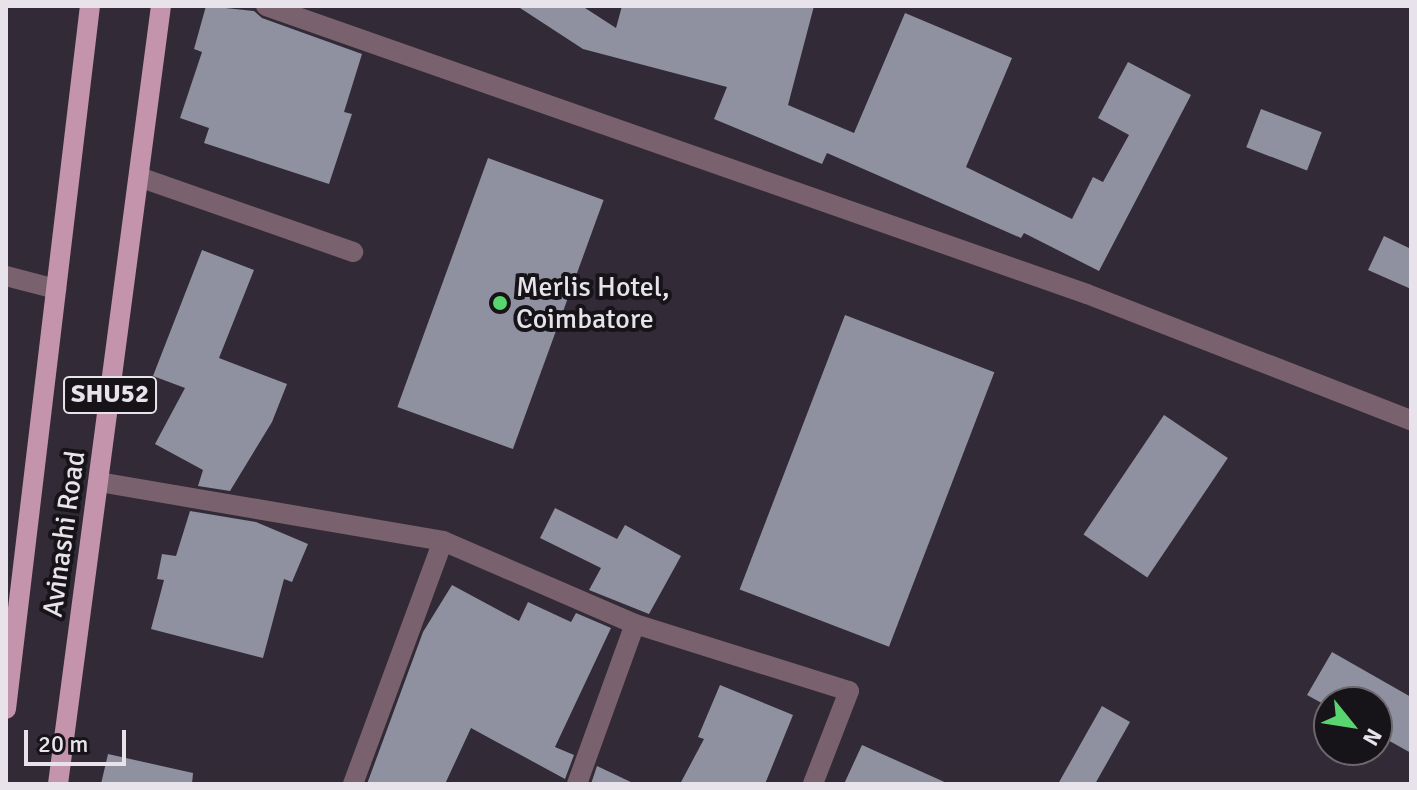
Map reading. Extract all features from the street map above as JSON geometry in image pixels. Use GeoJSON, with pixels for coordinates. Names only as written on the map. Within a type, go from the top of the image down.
{"type":"FeatureCollection","features":[{"type":"Feature","properties":{"kind":"main road","name":"Avinashi Road"},"geometry":{"type":"LineString","coordinates":[[6,709],[90,6]]}},
{"type":"Feature","properties":{"kind":"main road","name":"Avinashi Road"},"geometry":{"type":"LineString","coordinates":[[58,784],[161,6]]}},
{"type":"Feature","properties":{"kind":"street"},"geometry":{"type":"LineString","coordinates":[[266,6],[1087,294],[1411,420]]}},
{"type":"Feature","properties":{"kind":"street"},"geometry":{"type":"LineString","coordinates":[[139,177],[353,252]]}},
{"type":"Feature","properties":{"kind":"street"},"geometry":{"type":"LineString","coordinates":[[6,276],[56,289]]}},
{"type":"Feature","properties":{"kind":"street"},"geometry":{"type":"LineString","coordinates":[[99,482],[443,541],[635,624],[849,691],[813,784]]}},
{"type":"Feature","properties":{"kind":"street"},"geometry":{"type":"LineString","coordinates":[[353,784],[443,541]]}},
{"type":"Feature","properties":{"kind":"street"},"geometry":{"type":"LineString","coordinates":[[577,784],[635,624]]}},
{"type":"Feature","properties":{"kind":"building"},"geometry":{"type":"Polygon","coordinates":[[[206,6],[254,11],[262,18],[362,54],[344,112],[352,114],[329,184],[204,143],[209,128],[180,118],[202,52],[194,49],[206,6]]]}},
{"type":"Feature","properties":{"kind":"building"},"geometry":{"type":"Polygon","coordinates":[[[517,6],[582,6],[616,28],[622,6],[814,6],[788,105],[854,133],[905,13],[1012,58],[966,167],[1072,219],[1093,177],[1103,182],[1129,135],[1098,118],[1128,62],[1191,95],[1099,271],[1024,233],[1021,238],[827,153],[822,164],[714,119],[727,87],[583,49],[517,6]]]}},
{"type":"Feature","properties":{"kind":"building"},"geometry":{"type":"Polygon","coordinates":[[[1261,109],[1322,132],[1307,171],[1246,147],[1261,109]]]}},
{"type":"Feature","properties":{"kind":"building","name":"Merlis Hotel, Coimbatore"},"geometry":{"type":"Polygon","coordinates":[[[488,158],[604,200],[513,449],[397,407],[488,158]]]}},
{"type":"Feature","properties":{"kind":"building"},"geometry":{"type":"Polygon","coordinates":[[[1384,236],[1411,249],[1411,289],[1368,270],[1384,236]]]}},
{"type":"Feature","properties":{"kind":"building"},"geometry":{"type":"Polygon","coordinates":[[[202,250],[254,270],[219,358],[287,384],[272,422],[230,491],[198,486],[203,470],[155,444],[185,388],[153,376],[202,250]]]}},
{"type":"Feature","properties":{"kind":"building"},"geometry":{"type":"Polygon","coordinates":[[[845,315],[994,372],[889,647],[740,589],[845,315]]]}},
{"type":"Feature","properties":{"kind":"building"},"geometry":{"type":"Polygon","coordinates":[[[1164,415],[1228,458],[1147,577],[1083,534],[1164,415]]]}},
{"type":"Feature","properties":{"kind":"building"},"geometry":{"type":"Polygon","coordinates":[[[555,508],[617,539],[625,525],[681,556],[649,614],[589,590],[601,568],[540,538],[555,508]]]}},
{"type":"Feature","properties":{"kind":"building"},"geometry":{"type":"Polygon","coordinates":[[[190,511],[256,522],[308,544],[292,582],[284,579],[263,658],[151,629],[164,580],[157,579],[162,554],[176,556],[190,511]]]}},
{"type":"Feature","properties":{"kind":"building"},"geometry":{"type":"Polygon","coordinates":[[[452,585],[519,621],[528,602],[571,622],[576,613],[611,628],[555,747],[574,755],[565,779],[471,728],[445,784],[367,784],[423,632],[452,585]]]}},
{"type":"Feature","properties":{"kind":"building"},"geometry":{"type":"Polygon","coordinates":[[[1332,652],[1392,686],[1313,686],[1313,698],[1307,695],[1332,652]]]}},
{"type":"Feature","properties":{"kind":"building"},"geometry":{"type":"Polygon","coordinates":[[[720,685],[793,715],[765,784],[680,784],[704,739],[698,737],[720,685]]]}},
{"type":"Feature","properties":{"kind":"building"},"geometry":{"type":"Polygon","coordinates":[[[1393,687],[1411,697],[1411,753],[1393,743],[1393,687]]]}},
{"type":"Feature","properties":{"kind":"building"},"geometry":{"type":"Polygon","coordinates":[[[1102,706],[1130,722],[1095,784],[1058,784],[1102,706]]]}},
{"type":"Feature","properties":{"kind":"building"},"geometry":{"type":"Polygon","coordinates":[[[862,745],[949,784],[844,784],[862,745]]]}},
{"type":"Feature","properties":{"kind":"building"},"geometry":{"type":"Polygon","coordinates":[[[108,754],[193,773],[192,784],[101,784],[108,754]]]}},
{"type":"Feature","properties":{"kind":"building"},"geometry":{"type":"Polygon","coordinates":[[[597,766],[635,784],[591,784],[597,766]]]}},
{"type":"Feature","properties":{"kind":"place","name":"Merlis Hotel, Coimbatore"},"geometry":{"type":"Point","coordinates":[500,303]}}]}
